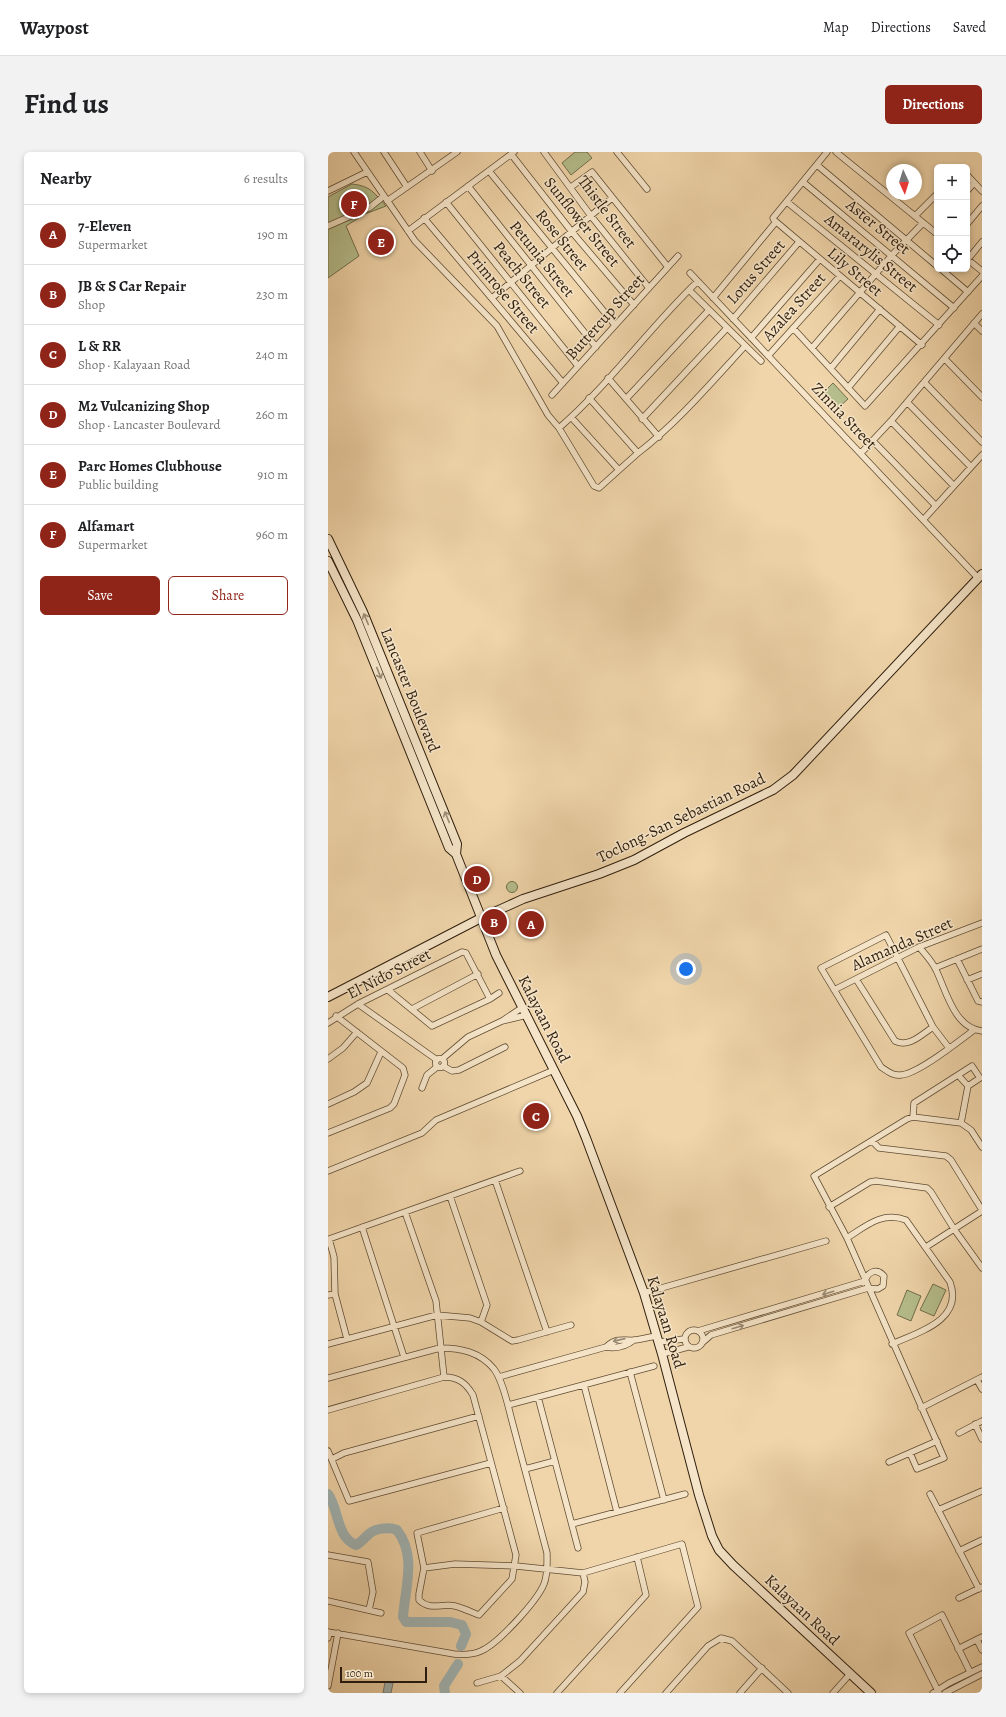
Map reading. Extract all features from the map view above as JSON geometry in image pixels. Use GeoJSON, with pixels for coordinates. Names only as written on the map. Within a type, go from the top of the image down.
{"type":"FeatureCollection","features":[{"type":"Feature","properties":{"kind":"main road","name":"Lancaster Boulevard"},"geometry":{"type":"LineString","coordinates":[[328,539],[363,612],[386,668],[457,844],[456,854],[481,918]]}},
{"type":"Feature","properties":{"kind":"main road","name":"Lancaster Boulevard"},"geometry":{"type":"LineString","coordinates":[[329,565],[357,620],[449,848],[456,854]]}},
{"type":"Feature","properties":{"kind":"main road","name":"Toclong-San Sebastian Road"},"geometry":{"type":"LineString","coordinates":[[328,997],[481,918],[523,899],[599,874],[634,860],[684,832],[773,790],[793,775],[980,576]]}},
{"type":"Feature","properties":{"kind":"main road","name":"Kalayaan Road"},"geometry":{"type":"LineString","coordinates":[[481,918],[496,955],[525,1011],[586,1138],[644,1293],[658,1339],[699,1494],[712,1536],[719,1550],[871,1693]]}},
{"type":"Feature","properties":{"kind":"street"},"geometry":{"type":"LineString","coordinates":[[354,152],[415,241],[497,326],[548,415],[559,428],[594,486],[599,488],[602,486],[638,452],[659,437],[745,346]]}},
{"type":"Feature","properties":{"kind":"street"},"geometry":{"type":"LineString","coordinates":[[384,152],[407,187]]}},
{"type":"Feature","properties":{"kind":"street"},"geometry":{"type":"LineString","coordinates":[[420,152],[432,171]]}},
{"type":"Feature","properties":{"kind":"street"},"geometry":{"type":"LineString","coordinates":[[328,226],[369,208],[407,187],[432,171],[456,152]]}},
{"type":"Feature","properties":{"kind":"street"},"geometry":{"type":"LineString","coordinates":[[618,152],[647,189]]}},
{"type":"Feature","properties":{"kind":"street"},"geometry":{"type":"LineString","coordinates":[[713,298],[827,152]]}},
{"type":"Feature","properties":{"kind":"street"},"geometry":{"type":"LineString","coordinates":[[836,152],[922,223],[934,230]]}},
{"type":"Feature","properties":{"kind":"street"},"geometry":{"type":"LineString","coordinates":[[408,231],[512,153]]}},
{"type":"Feature","properties":{"kind":"street","name":"Sunflower Street"},"geometry":{"type":"LineString","coordinates":[[512,153],[572,232],[634,305]]}},
{"type":"Feature","properties":{"kind":"street","name":"Thistle Street"},"geometry":{"type":"LineString","coordinates":[[547,154],[591,216],[649,288]]}},
{"type":"Feature","properties":{"kind":"street"},"geometry":{"type":"LineString","coordinates":[[817,165],[934,263]]}},
{"type":"Feature","properties":{"kind":"street","name":"Rose Street"},"geometry":{"type":"LineString","coordinates":[[489,171],[615,325]]}},
{"type":"Feature","properties":{"kind":"street"},"geometry":{"type":"LineString","coordinates":[[328,191],[367,172]]}},
{"type":"Feature","properties":{"kind":"street"},"geometry":{"type":"LineString","coordinates":[[571,187],[592,172],[668,267]]}},
{"type":"Feature","properties":{"kind":"street"},"geometry":{"type":"LineString","coordinates":[[970,178],[982,191]]}},
{"type":"Feature","properties":{"kind":"street","name":"Aster Street"},"geometry":{"type":"LineString","coordinates":[[803,182],[954,308]]}},
{"type":"Feature","properties":{"kind":"street"},"geometry":{"type":"LineString","coordinates":[[970,188],[974,183]]}},
{"type":"Feature","properties":{"kind":"street","name":"Petunia Street"},"geometry":{"type":"LineString","coordinates":[[468,186],[530,266],[596,346]]}},
{"type":"Feature","properties":{"kind":"street"},"geometry":{"type":"LineString","coordinates":[[915,216],[934,197]]}},
{"type":"Feature","properties":{"kind":"street"},"geometry":{"type":"LineString","coordinates":[[492,298],[612,198]]}},
{"type":"Feature","properties":{"kind":"street","name":"Peach Street"},"geometry":{"type":"LineString","coordinates":[[446,202],[578,366]]}},
{"type":"Feature","properties":{"kind":"street","name":"Amararylis Street"},"geometry":{"type":"LineString","coordinates":[[787,202],[939,325]]}},
{"type":"Feature","properties":{"kind":"street"},"geometry":{"type":"LineString","coordinates":[[970,220],[982,206]]}},
{"type":"Feature","properties":{"kind":"street","name":"Primrose Street"},"geometry":{"type":"LineString","coordinates":[[424,218],[563,383]]}},
{"type":"Feature","properties":{"kind":"street","name":"Lily Street"},"geometry":{"type":"LineString","coordinates":[[774,220],[922,345]]}},
{"type":"Feature","properties":{"kind":"street"},"geometry":{"type":"LineString","coordinates":[[812,348],[892,255],[922,223]]}},
{"type":"Feature","properties":{"kind":"street","name":"Lotus Street"},"geometry":{"type":"LineString","coordinates":[[733,319],[799,242]]}},
{"type":"Feature","properties":{"kind":"street"},"geometry":{"type":"LineString","coordinates":[[970,256],[982,242]]}},
{"type":"Feature","properties":{"kind":"street","name":"Buttercup Street"},"geometry":{"type":"LineString","coordinates":[[552,395],[678,256]]}},
{"type":"Feature","properties":{"kind":"street"},"geometry":{"type":"LineString","coordinates":[[751,338],[820,259]]}},
{"type":"Feature","properties":{"kind":"street"},"geometry":{"type":"LineString","coordinates":[[970,261],[982,271]]}},
{"type":"Feature","properties":{"kind":"street"},"geometry":{"type":"LineString","coordinates":[[945,272],[968,292]]}},
{"type":"Feature","properties":{"kind":"street","name":"Zinnia Street"},"geometry":{"type":"LineString","coordinates":[[690,273],[980,576]]}},
{"type":"Feature","properties":{"kind":"street","name":"Azalea Street"},"geometry":{"type":"LineString","coordinates":[[768,356],[840,276]]}},
{"type":"Feature","properties":{"kind":"street"},"geometry":{"type":"LineString","coordinates":[[793,328],[865,406],[922,345],[982,276]]}},
{"type":"Feature","properties":{"kind":"street"},"geometry":{"type":"LineString","coordinates":[[559,428],[608,378],[697,282]]}},
{"type":"Feature","properties":{"kind":"street"},"geometry":{"type":"LineString","coordinates":[[689,290],[761,361]]}},
{"type":"Feature","properties":{"kind":"street"},"geometry":{"type":"LineString","coordinates":[[831,368],[880,309]]}},
{"type":"Feature","properties":{"kind":"street"},"geometry":{"type":"LineString","coordinates":[[626,399],[709,310]]}},
{"type":"Feature","properties":{"kind":"street"},"geometry":{"type":"LineString","coordinates":[[861,453],[908,402],[982,314]]}},
{"type":"Feature","properties":{"kind":"street"},"geometry":{"type":"LineString","coordinates":[[974,323],[982,331]]}},
{"type":"Feature","properties":{"kind":"street"},"geometry":{"type":"LineString","coordinates":[[848,388],[900,326]]}},
{"type":"Feature","properties":{"kind":"street"},"geometry":{"type":"LineString","coordinates":[[642,419],[727,328]]}},
{"type":"Feature","properties":{"kind":"street"},"geometry":{"type":"LineString","coordinates":[[944,359],[982,397]]}},
{"type":"Feature","properties":{"kind":"street"},"geometry":{"type":"LineString","coordinates":[[608,378],[659,437]]}},
{"type":"Feature","properties":{"kind":"street"},"geometry":{"type":"LineString","coordinates":[[924,382],[982,442]]}},
{"type":"Feature","properties":{"kind":"street"},"geometry":{"type":"LineString","coordinates":[[589,398],[638,452]]}},
{"type":"Feature","properties":{"kind":"street"},"geometry":{"type":"LineString","coordinates":[[908,402],[971,467]]}},
{"type":"Feature","properties":{"kind":"street"},"geometry":{"type":"LineString","coordinates":[[571,417],[619,470]]}},
{"type":"Feature","properties":{"kind":"street"},"geometry":{"type":"LineString","coordinates":[[891,421],[954,486]]}},
{"type":"Feature","properties":{"kind":"street"},"geometry":{"type":"LineString","coordinates":[[873,440],[936,506]]}},
{"type":"Feature","properties":{"kind":"street"},"geometry":{"type":"LineString","coordinates":[[924,519],[982,455]]}},
{"type":"Feature","properties":{"kind":"street","name":"Alamanda Street"},"geometry":{"type":"LineString","coordinates":[[834,990],[920,947],[982,923]]}},
{"type":"Feature","properties":{"kind":"street"},"geometry":{"type":"LineString","coordinates":[[949,1048],[933,1027],[886,935],[821,968],[881,1066],[892,1074],[901,1075],[914,1071],[949,1048],[974,1030]]}},
{"type":"Feature","properties":{"kind":"street"},"geometry":{"type":"LineString","coordinates":[[920,947],[935,968],[951,1005],[960,1018],[974,1030],[982,1031]]}},
{"type":"Feature","properties":{"kind":"street"},"geometry":{"type":"LineString","coordinates":[[935,968],[982,950]]}},
{"type":"Feature","properties":{"kind":"street","name":"El Nido Street"},"geometry":{"type":"LineString","coordinates":[[328,1023],[336,1016],[358,1004],[464,952],[478,974]]}},
{"type":"Feature","properties":{"kind":"street"},"geometry":{"type":"LineString","coordinates":[[957,959],[978,1001],[982,1002]]}},
{"type":"Feature","properties":{"kind":"street"},"geometry":{"type":"LineString","coordinates":[[412,1009],[478,974],[490,999]]}},
{"type":"Feature","properties":{"kind":"street"},"geometry":{"type":"LineString","coordinates":[[967,980],[982,974]]}},
{"type":"Feature","properties":{"kind":"street"},"geometry":{"type":"LineString","coordinates":[[856,978],[895,1040],[901,1044],[907,1044],[933,1027]]}},
{"type":"Feature","properties":{"kind":"street"},"geometry":{"type":"LineString","coordinates":[[388,990],[432,1026],[490,999],[499,993]]}},
{"type":"Feature","properties":{"kind":"street"},"geometry":{"type":"LineString","coordinates":[[358,1004],[440,1059],[444,1062],[443,1066]]}},
{"type":"Feature","properties":{"kind":"street"},"geometry":{"type":"LineString","coordinates":[[502,1021],[525,1011]]}},
{"type":"Feature","properties":{"kind":"street"},"geometry":{"type":"LineString","coordinates":[[437,1067],[435,1064],[440,1059],[468,1037],[525,1011]]}},
{"type":"Feature","properties":{"kind":"street"},"geometry":{"type":"LineString","coordinates":[[328,1133],[382,1112],[394,1104],[405,1075],[403,1068],[336,1016]]}},
{"type":"Feature","properties":{"kind":"street"},"geometry":{"type":"LineString","coordinates":[[328,1059],[343,1048],[357,1032]]}},
{"type":"Feature","properties":{"kind":"street"},"geometry":{"type":"LineString","coordinates":[[422,1088],[428,1075],[437,1067],[439,1068],[443,1066],[452,1070],[459,1070],[505,1047]]}},
{"type":"Feature","properties":{"kind":"street"},"geometry":{"type":"LineString","coordinates":[[328,1104],[354,1092],[367,1083],[381,1052]]}},
{"type":"Feature","properties":{"kind":"street"},"geometry":{"type":"LineString","coordinates":[[913,1117],[914,1103],[972,1066],[981,1079],[968,1086]]}},
{"type":"Feature","properties":{"kind":"street"},"geometry":{"type":"LineString","coordinates":[[328,1171],[422,1133],[436,1120],[554,1070]]}},
{"type":"Feature","properties":{"kind":"street"},"geometry":{"type":"LineString","coordinates":[[958,1075],[968,1086]]}},
{"type":"Feature","properties":{"kind":"street"},"geometry":{"type":"LineString","coordinates":[[961,1123],[968,1086]]}},
{"type":"Feature","properties":{"kind":"street"},"geometry":{"type":"LineString","coordinates":[[910,1453],[916,1470],[944,1458],[892,1344],[847,1238],[829,1207],[814,1176],[907,1119],[913,1117],[961,1123],[971,1130],[982,1147]]}},
{"type":"Feature","properties":{"kind":"street"},"geometry":{"type":"LineString","coordinates":[[872,1141],[879,1148],[946,1156],[982,1210],[926,1247]]}},
{"type":"Feature","properties":{"kind":"street"},"geometry":{"type":"LineString","coordinates":[[347,1339],[335,1294],[334,1257],[329,1239],[520,1171]]}},
{"type":"Feature","properties":{"kind":"street"},"geometry":{"type":"LineString","coordinates":[[495,1180],[547,1332]]}},
{"type":"Feature","properties":{"kind":"street"},"geometry":{"type":"LineString","coordinates":[[829,1207],[870,1182],[876,1181],[920,1186],[931,1192],[954,1229],[982,1268]]}},
{"type":"Feature","properties":{"kind":"street"},"geometry":{"type":"LineString","coordinates":[[450,1196],[487,1305],[481,1322]]}},
{"type":"Feature","properties":{"kind":"street"},"geometry":{"type":"LineString","coordinates":[[405,1212],[436,1301],[444,1377]]}},
{"type":"Feature","properties":{"kind":"street"},"geometry":{"type":"LineString","coordinates":[[847,1238],[876,1219],[883,1217],[900,1218],[911,1224],[950,1282],[953,1291],[953,1298],[947,1314],[940,1321],[892,1344]]}},
{"type":"Feature","properties":{"kind":"street"},"geometry":{"type":"LineString","coordinates":[[362,1227],[404,1357]]}},
{"type":"Feature","properties":{"kind":"street"},"geometry":{"type":"LineString","coordinates":[[644,1293],[826,1241]]}},
{"type":"Feature","properties":{"kind":"street"},"geometry":{"type":"LineString","coordinates":[[662,1354],[688,1347],[696,1348],[711,1335],[868,1288],[875,1290],[881,1288],[884,1283],[884,1276],[879,1272],[873,1271],[867,1275],[865,1281]]}},
{"type":"Feature","properties":{"kind":"street"},"geometry":{"type":"LineString","coordinates":[[684,1339],[689,1331],[698,1331],[865,1281]]}},
{"type":"Feature","properties":{"kind":"street"},"geometry":{"type":"LineString","coordinates":[[328,1295],[335,1294]]}},
{"type":"Feature","properties":{"kind":"street"},"geometry":{"type":"LineString","coordinates":[[328,1344],[437,1315],[470,1318],[481,1322],[512,1341],[570,1325]]}},
{"type":"Feature","properties":{"kind":"street"},"geometry":{"type":"LineString","coordinates":[[698,1331],[702,1334],[703,1342]]}},
{"type":"Feature","properties":{"kind":"street"},"geometry":{"type":"LineString","coordinates":[[499,1377],[606,1347],[614,1349],[627,1346],[634,1340],[684,1339]]}},
{"type":"Feature","properties":{"kind":"street"},"geometry":{"type":"LineString","coordinates":[[684,1339],[688,1347]]}},
{"type":"Feature","properties":{"kind":"street"},"geometry":{"type":"LineString","coordinates":[[328,1378],[440,1348],[459,1348],[472,1352],[494,1369],[499,1377],[508,1405],[547,1553],[548,1569],[544,1583],[538,1595],[502,1636],[491,1645],[480,1651],[466,1655],[454,1654],[338,1634],[328,1634]]}},
{"type":"Feature","properties":{"kind":"street"},"geometry":{"type":"LineString","coordinates":[[508,1405],[654,1366]]}},
{"type":"Feature","properties":{"kind":"street"},"geometry":{"type":"LineString","coordinates":[[630,1372],[664,1500]]}},
{"type":"Feature","properties":{"kind":"street"},"geometry":{"type":"LineString","coordinates":[[328,1410],[444,1377],[452,1377],[468,1386],[473,1395],[504,1508],[516,1555],[516,1566],[512,1579],[479,1615],[454,1606],[431,1607],[424,1605],[419,1600],[424,1568],[417,1533],[504,1508]]}},
{"type":"Feature","properties":{"kind":"street"},"geometry":{"type":"LineString","coordinates":[[921,1408],[980,1378],[982,1389]]}},
{"type":"Feature","properties":{"kind":"street"},"geometry":{"type":"LineString","coordinates":[[584,1385],[617,1512]]}},
{"type":"Feature","properties":{"kind":"street"},"geometry":{"type":"LineString","coordinates":[[538,1397],[578,1548]]}},
{"type":"Feature","properties":{"kind":"street"},"geometry":{"type":"LineString","coordinates":[[332,1459],[344,1453],[479,1416]]}},
{"type":"Feature","properties":{"kind":"street"},"geometry":{"type":"LineString","coordinates":[[959,1432],[982,1421]]}},
{"type":"Feature","properties":{"kind":"street"},"geometry":{"type":"LineString","coordinates":[[975,1424],[982,1439]]}},
{"type":"Feature","properties":{"kind":"street"},"geometry":{"type":"LineString","coordinates":[[889,1462],[937,1442]]}},
{"type":"Feature","properties":{"kind":"street"},"geometry":{"type":"LineString","coordinates":[[328,1451],[349,1501],[491,1463]]}},
{"type":"Feature","properties":{"kind":"street"},"geometry":{"type":"LineString","coordinates":[[525,1470],[555,1461]]}},
{"type":"Feature","properties":{"kind":"street"},"geometry":{"type":"LineString","coordinates":[[938,1510],[982,1491]]}},
{"type":"Feature","properties":{"kind":"street"},"geometry":{"type":"LineString","coordinates":[[572,1524],[685,1494]]}},
{"type":"Feature","properties":{"kind":"street"},"geometry":{"type":"LineString","coordinates":[[930,1494],[980,1588],[959,1598]]}},
{"type":"Feature","properties":{"kind":"street"},"geometry":{"type":"LineString","coordinates":[[959,1551],[982,1540]]}},
{"type":"Feature","properties":{"kind":"street"},"geometry":{"type":"LineString","coordinates":[[424,1568],[455,1564],[516,1566],[583,1573],[682,1544],[698,1606],[620,1693]]}},
{"type":"Feature","properties":{"kind":"street"},"geometry":{"type":"LineString","coordinates":[[328,1555],[368,1562],[374,1592],[369,1610]]}},
{"type":"Feature","properties":{"kind":"street"},"geometry":{"type":"LineString","coordinates":[[557,1693],[646,1595],[637,1557]]}},
{"type":"Feature","properties":{"kind":"street"},"geometry":{"type":"LineString","coordinates":[[477,1684],[501,1676],[520,1661],[583,1592],[585,1582],[583,1573]]}},
{"type":"Feature","properties":{"kind":"street"},"geometry":{"type":"LineString","coordinates":[[328,1601],[381,1613]]}},
{"type":"Feature","properties":{"kind":"street"},"geometry":{"type":"LineString","coordinates":[[970,1672],[942,1615],[909,1633],[937,1692],[970,1672],[982,1667]]}},
{"type":"Feature","properties":{"kind":"street"},"geometry":{"type":"LineString","coordinates":[[328,1686],[338,1634]]}},
{"type":"Feature","properties":{"kind":"street"},"geometry":{"type":"LineString","coordinates":[[666,1693],[708,1646],[721,1638],[732,1641],[788,1693]]}},
{"type":"Feature","properties":{"kind":"street"},"geometry":{"type":"LineString","coordinates":[[958,1649],[980,1638],[982,1650]]}},
{"type":"Feature","properties":{"kind":"street"},"geometry":{"type":"LineString","coordinates":[[740,1693],[762,1668]]}},
{"type":"Feature","properties":{"kind":"street"},"geometry":{"type":"LineString","coordinates":[[833,1693],[850,1674]]}},
{"type":"Feature","properties":{"kind":"street"},"geometry":{"type":"LineString","coordinates":[[945,1693],[982,1674]]}},
{"type":"Feature","properties":{"kind":"street"},"geometry":{"type":"LineString","coordinates":[[501,1676],[520,1693]]}},
{"type":"Feature","properties":{"kind":"green space"},"geometry":{"type":"Polygon","coordinates":[[[575,152],[587,152],[592,158],[571,175],[562,163],[575,152]]]}},
{"type":"Feature","properties":{"kind":"green space"},"geometry":{"type":"Polygon","coordinates":[[[352,184],[368,188],[386,206],[365,214],[346,226],[359,256],[328,278],[328,197],[352,184]]]}},
{"type":"Feature","properties":{"kind":"green space"},"geometry":{"type":"Polygon","coordinates":[[[833,383],[848,399],[838,408],[824,392],[833,383]]]}},
{"type":"Feature","properties":{"kind":"green space"},"geometry":{"type":"Polygon","coordinates":[[[510,882],[514,882],[516,883],[516,891],[510,892],[507,889],[507,885],[510,882]]]}},
{"type":"Feature","properties":{"kind":"green space"},"geometry":{"type":"Polygon","coordinates":[[[933,1284],[946,1290],[934,1316],[920,1310],[933,1284]]]}},
{"type":"Feature","properties":{"kind":"green space"},"geometry":{"type":"Polygon","coordinates":[[[907,1290],[921,1296],[911,1321],[897,1315],[907,1290]]]}},
{"type":"Feature","properties":{"kind":"shaded area"},"geometry":{"type":"Polygon","coordinates":[[[385,1682],[393,1683],[391,1693],[383,1693],[385,1682]]]}},
{"type":"Feature","properties":{"kind":"waterway"},"geometry":{"type":"LineString","coordinates":[[328,1494],[332,1500],[341,1529],[345,1536],[356,1545],[375,1530],[386,1528],[397,1530],[407,1550],[408,1561],[403,1617],[406,1622],[450,1622],[462,1625],[466,1634],[461,1646]]}},
{"type":"Feature","properties":{"kind":"waterway"},"geometry":{"type":"LineString","coordinates":[[445,1693],[444,1686],[458,1664]]}},
{"type":"Feature","properties":{"kind":"place","name":"Alfamart"},"geometry":{"type":"Point","coordinates":[354,204]}},
{"type":"Feature","properties":{"kind":"place","name":"Parc Homes Clubhouse"},"geometry":{"type":"Point","coordinates":[381,242]}},
{"type":"Feature","properties":{"kind":"place","name":"M2 Vulcanizing Shop"},"geometry":{"type":"Point","coordinates":[477,879]}},
{"type":"Feature","properties":{"kind":"place","name":"JB & S Car Repair"},"geometry":{"type":"Point","coordinates":[494,922]}},
{"type":"Feature","properties":{"kind":"place","name":"7-Eleven"},"geometry":{"type":"Point","coordinates":[531,924]}},
{"type":"Feature","properties":{"kind":"place","name":"L & RR"},"geometry":{"type":"Point","coordinates":[536,1116]}}]}
